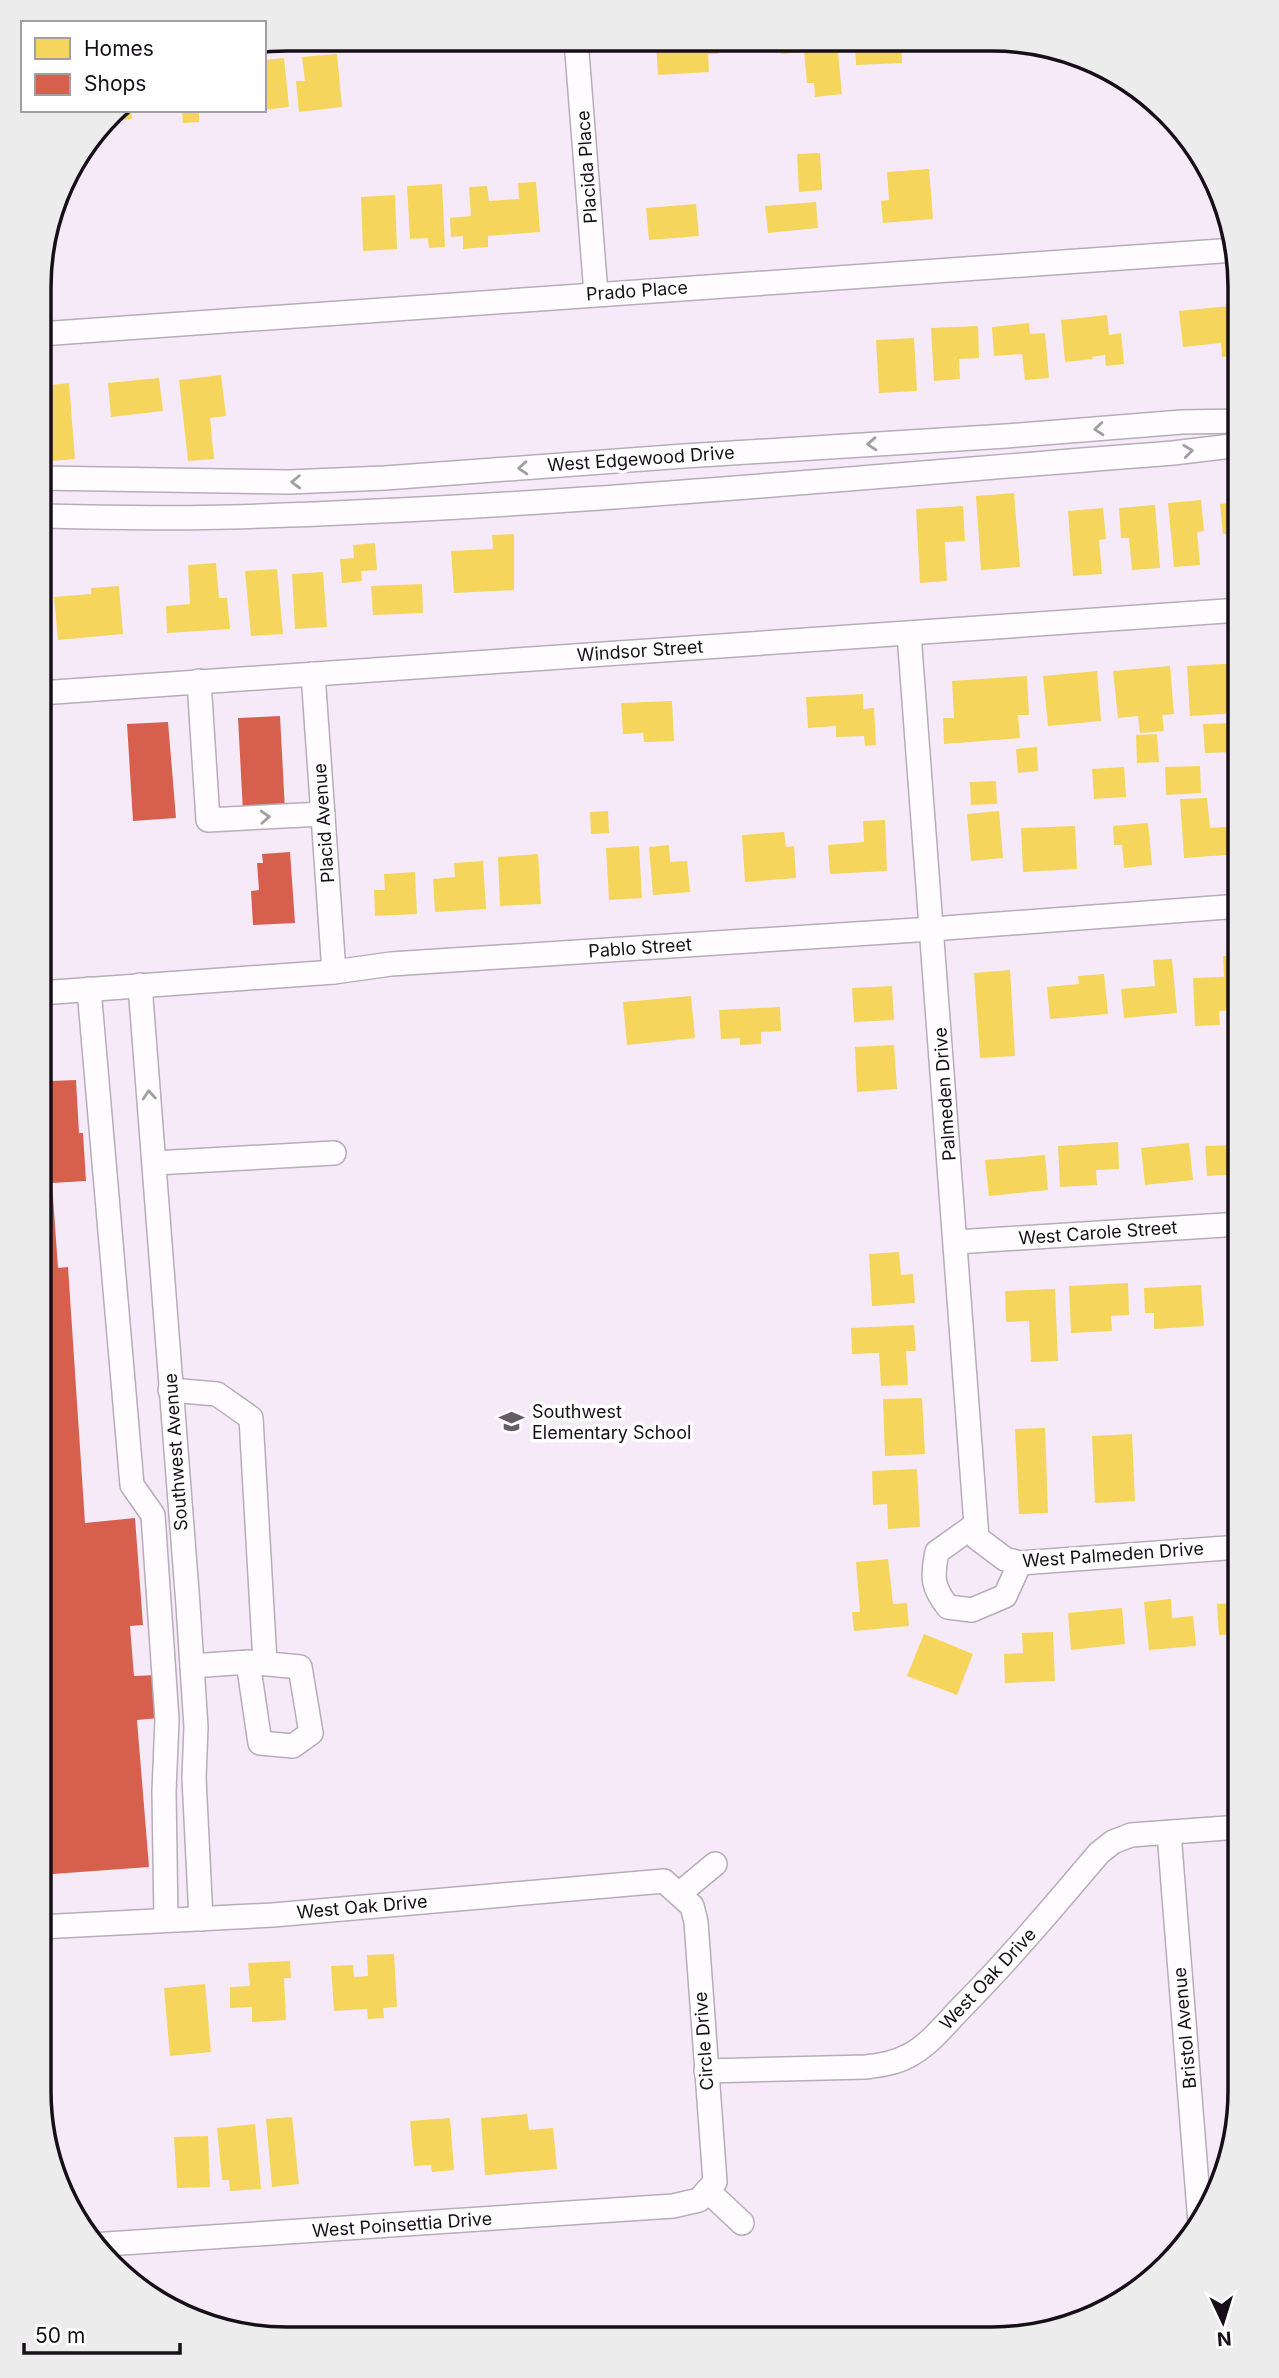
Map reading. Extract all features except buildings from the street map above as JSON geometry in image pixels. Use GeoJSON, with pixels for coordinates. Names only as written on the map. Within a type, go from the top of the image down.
{"type":"FeatureCollection","features":[{"type":"Feature","properties":{"kind":"street","name":"Placida Place"},"geometry":{"type":"LineString","coordinates":[[577,51],[596,294]]}},
{"type":"Feature","properties":{"kind":"street","name":"Prado Place"},"geometry":{"type":"LineString","coordinates":[[51,333],[1225,251]]}},
{"type":"Feature","properties":{"kind":"street","name":"West Edgewood Drive"},"geometry":{"type":"LineString","coordinates":[[51,478],[289,482],[1006,436],[1182,422],[1228,422]]}},
{"type":"Feature","properties":{"kind":"street","name":"West Edgewood Drive"},"geometry":{"type":"LineString","coordinates":[[1022,465],[1146,438],[1228,424]]}},
{"type":"Feature","properties":{"kind":"street","name":"West Edgewood Drive"},"geometry":{"type":"LineString","coordinates":[[51,516],[226,517],[460,506],[719,490],[1228,446]]}},
{"type":"Feature","properties":{"kind":"street","name":"Windsor Street"},"geometry":{"type":"LineString","coordinates":[[51,692],[1228,611]]}},
{"type":"Feature","properties":{"kind":"street","name":"Palmeden Drive"},"geometry":{"type":"LineString","coordinates":[[909,634],[975,1525],[977,1538],[989,1549]]}},
{"type":"Feature","properties":{"kind":"street","name":"Placid Avenue"},"geometry":{"type":"LineString","coordinates":[[313,674],[334,972]]}},
{"type":"Feature","properties":{"kind":"street"},"geometry":{"type":"LineString","coordinates":[[199,681],[208,821],[323,814]]}},
{"type":"Feature","properties":{"kind":"street","name":"Pablo Street"},"geometry":{"type":"LineString","coordinates":[[51,992],[334,972],[391,964],[932,929],[1228,906]]}},
{"type":"Feature","properties":{"kind":"street","name":"Southwest Avenue"},"geometry":{"type":"LineString","coordinates":[[140,985],[192,1666],[201,1919]]}},
{"type":"Feature","properties":{"kind":"street"},"geometry":{"type":"LineString","coordinates":[[89,989],[132,1485],[153,1515],[167,1719],[164,1792],[166,1920]]}},
{"type":"Feature","properties":{"kind":"street"},"geometry":{"type":"LineString","coordinates":[[155,1163],[334,1153]]}},
{"type":"Feature","properties":{"kind":"street","name":"West Carole Street"},"geometry":{"type":"LineString","coordinates":[[956,1242],[1228,1225]]}},
{"type":"Feature","properties":{"kind":"street"},"geometry":{"type":"LineString","coordinates":[[170,1390],[217,1394],[251,1418],[256,1662],[192,1666]]}},
{"type":"Feature","properties":{"kind":"street"},"geometry":{"type":"LineString","coordinates":[[975,1525],[937,1552],[933,1574],[937,1593],[948,1607],[972,1610],[1005,1596],[1020,1563]]}},
{"type":"Feature","properties":{"kind":"street","name":"West Palmeden Drive"},"geometry":{"type":"LineString","coordinates":[[989,1549],[1005,1559],[1020,1563],[1228,1548]]}},
{"type":"Feature","properties":{"kind":"street","name":"West Oak Drive"},"geometry":{"type":"LineString","coordinates":[[706,2071],[866,2067],[887,2064],[908,2056],[926,2043],[994,1975],[1099,1853],[1113,1842],[1131,1835],[1228,1828]]}},
{"type":"Feature","properties":{"kind":"street","name":"Bristol Avenue"},"geometry":{"type":"LineString","coordinates":[[1169,1833],[1199,2206]]}},
{"type":"Feature","properties":{"kind":"street"},"geometry":{"type":"LineString","coordinates":[[680,1893],[715,1864]]}},
{"type":"Feature","properties":{"kind":"street","name":"West Oak Drive"},"geometry":{"type":"LineString","coordinates":[[51,1926],[273,1915],[636,1882],[664,1881],[680,1893]]}},
{"type":"Feature","properties":{"kind":"street","name":"Circle Drive"},"geometry":{"type":"LineString","coordinates":[[680,1893],[692,1906],[696,1922],[715,2165],[715,2182],[709,2192]]}},
{"type":"Feature","properties":{"kind":"street"},"geometry":{"type":"LineString","coordinates":[[709,2192],[742,2223]]}},
{"type":"Feature","properties":{"kind":"street","name":"West Poinsettia Drive"},"geometry":{"type":"LineString","coordinates":[[107,2244],[673,2206],[693,2203],[709,2192]]}},
{"type":"Feature","properties":{"kind":"place","name":"Southwest Elementary School"},"geometry":{"type":"Point","coordinates":[512,1422]}}]}
